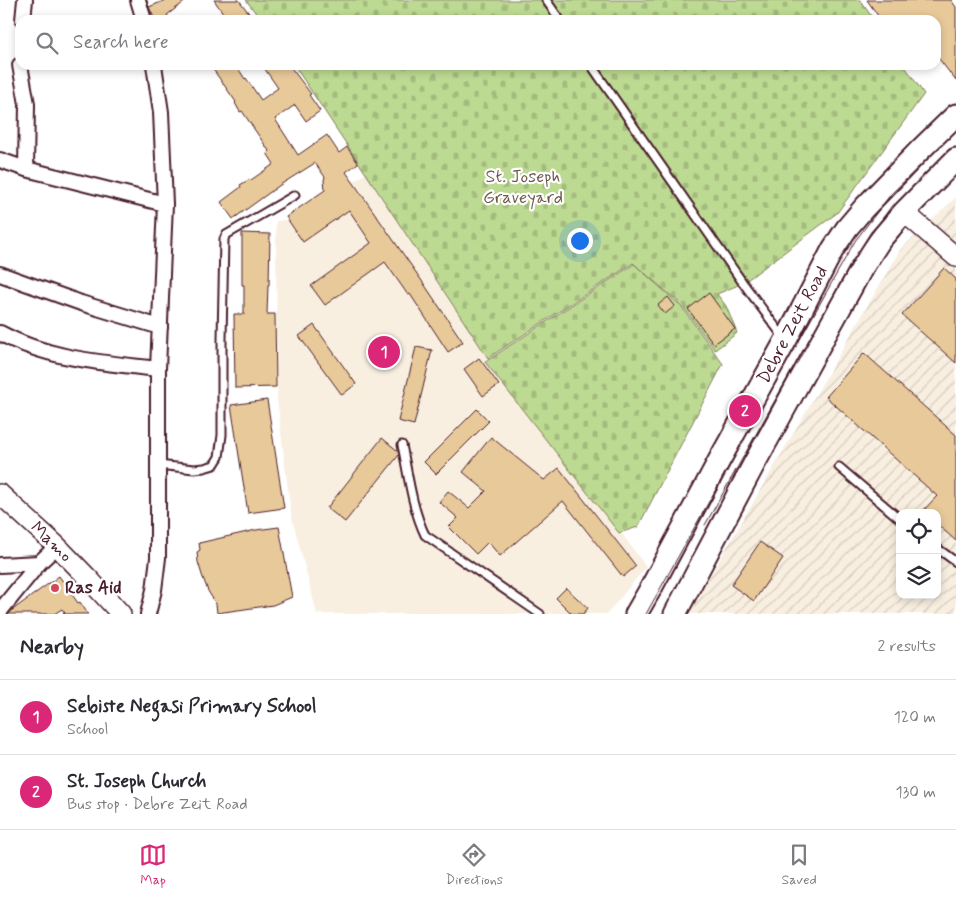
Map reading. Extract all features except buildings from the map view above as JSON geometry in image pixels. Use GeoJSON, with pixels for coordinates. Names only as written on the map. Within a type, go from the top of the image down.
{"type":"FeatureCollection","features":[{"type":"Feature","properties":{"kind":"main road","name":"Debre Zeit Road"},"geometry":{"type":"LineString","coordinates":[[636,614],[786,340],[833,249],[847,228],[889,181],[956,115]]}},
{"type":"Feature","properties":{"kind":"main road","name":"Debre Zeit Road"},"geometry":{"type":"LineString","coordinates":[[675,614],[754,464],[862,268],[880,240],[904,212],[956,159]]}},
{"type":"Feature","properties":{"kind":"street"},"geometry":{"type":"LineString","coordinates":[[24,15],[25,0]]}},
{"type":"Feature","properties":{"kind":"street"},"geometry":{"type":"LineString","coordinates":[[138,0],[142,15]]}},
{"type":"Feature","properties":{"kind":"street"},"geometry":{"type":"LineString","coordinates":[[21,70],[27,104],[26,169]]}},
{"type":"Feature","properties":{"kind":"street"},"geometry":{"type":"LineString","coordinates":[[148,614],[154,590],[158,558],[158,369],[165,204],[161,112],[155,70]]}},
{"type":"Feature","properties":{"kind":"street"},"geometry":{"type":"LineString","coordinates":[[0,160],[26,169],[165,204]]}},
{"type":"Feature","properties":{"kind":"street"},"geometry":{"type":"LineString","coordinates":[[904,212],[956,257]]}},
{"type":"Feature","properties":{"kind":"street"},"geometry":{"type":"LineString","coordinates":[[0,274],[81,303],[160,327]]}},
{"type":"Feature","properties":{"kind":"street"},"geometry":{"type":"LineString","coordinates":[[0,333],[18,341],[71,358],[158,369]]}},
{"type":"Feature","properties":{"kind":"street","name":"Mamo"},"geometry":{"type":"LineString","coordinates":[[0,494],[49,554],[88,578],[121,614]]}},
{"type":"Feature","properties":{"kind":"street"},"geometry":{"type":"LineString","coordinates":[[0,507],[78,581],[107,614]]}},
{"type":"Feature","properties":{"kind":"street"},"geometry":{"type":"LineString","coordinates":[[0,565],[49,554]]}},
{"type":"Feature","properties":{"kind":"street"},"geometry":{"type":"LineString","coordinates":[[0,611],[49,554]]}},
{"type":"Feature","properties":{"kind":"lane"},"geometry":{"type":"LineString","coordinates":[[546,0],[556,15]]}},
{"type":"Feature","properties":{"kind":"lane"},"geometry":{"type":"LineString","coordinates":[[594,70],[743,284],[786,340]]}},
{"type":"Feature","properties":{"kind":"lane"},"geometry":{"type":"LineString","coordinates":[[158,465],[194,469],[204,468],[214,465],[220,457],[222,435],[224,239],[226,235],[295,196]]}},
{"type":"Feature","properties":{"kind":"lane"},"geometry":{"type":"LineString","coordinates":[[402,445],[416,513],[425,535],[540,614]]}},
{"type":"Feature","properties":{"kind":"lane"},"geometry":{"type":"LineString","coordinates":[[839,467],[896,516]]}},
{"type":"Feature","properties":{"kind":"lane"},"geometry":{"type":"LineString","coordinates":[[941,551],[956,562]]}},
{"type":"Feature","properties":{"kind":"shaded area"},"geometry":{"type":"Polygon","coordinates":[[[365,174],[646,567],[607,614],[317,614],[291,514],[277,399],[276,221],[295,219],[365,174]]]}},
{"type":"Feature","properties":{"kind":"shaded area"},"geometry":{"type":"Polygon","coordinates":[[[956,197],[956,614],[688,614],[900,250],[956,197]]]}},
{"type":"Feature","properties":{"kind":"green space"},"geometry":{"type":"Polygon","coordinates":[[[246,0],[860,0],[870,15],[257,15],[246,0]]]}},
{"type":"Feature","properties":{"kind":"green space","name":"St. Joseph Graveyard"},"geometry":{"type":"Polygon","coordinates":[[[297,70],[907,70],[924,94],[837,213],[743,283],[717,294],[726,306],[737,333],[715,350],[682,305],[633,263],[488,358],[297,70]]]}},
{"type":"Feature","properties":{"kind":"green space"},"geometry":{"type":"Polygon","coordinates":[[[634,264],[681,306],[723,364],[638,527],[619,533],[485,362],[634,264]]]}},
{"type":"Feature","properties":{"kind":"tram line"},"geometry":{"type":"LineString","coordinates":[[646,614],[855,241],[891,194],[956,131]]}},
{"type":"Feature","properties":{"kind":"tram line"},"geometry":{"type":"LineString","coordinates":[[705,525],[859,251],[893,204]]}},
{"type":"Feature","properties":{"kind":"place","name":"Sebiste Negasi Primary School"},"geometry":{"type":"Point","coordinates":[384,352]}},
{"type":"Feature","properties":{"kind":"place","name":"St. Joseph Church"},"geometry":{"type":"Point","coordinates":[745,411]}},
{"type":"Feature","properties":{"kind":"place","name":"Ras Aid"},"geometry":{"type":"Point","coordinates":[55,588]}}]}
